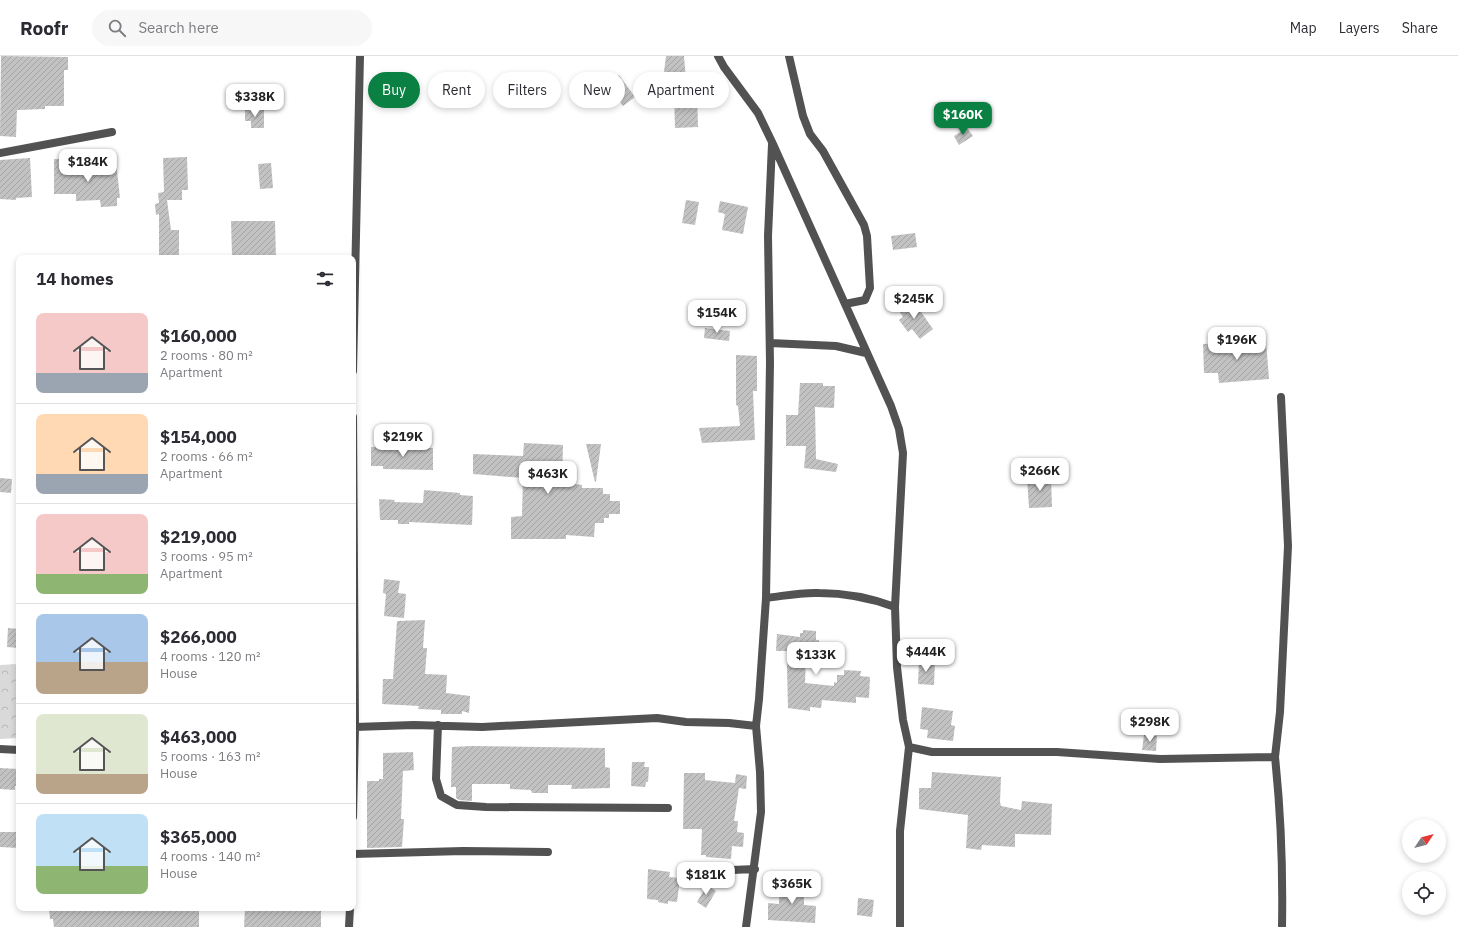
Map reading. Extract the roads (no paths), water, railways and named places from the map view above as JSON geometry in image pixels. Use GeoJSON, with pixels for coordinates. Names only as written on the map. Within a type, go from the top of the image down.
{"type":"FeatureCollection","features":[{"type":"Feature","properties":{"kind":"street"},"geometry":{"type":"LineString","coordinates":[[356,255],[360,56]]}},
{"type":"Feature","properties":{"kind":"street"},"geometry":{"type":"LineString","coordinates":[[718,56],[724,67],[758,113],[866,353],[892,406],[899,429],[903,453],[895,606],[897,667],[903,720],[909,747],[900,831],[900,927]]}},
{"type":"Feature","properties":{"kind":"street"},"geometry":{"type":"LineString","coordinates":[[789,56],[810,134],[823,151],[864,225],[867,236],[870,288],[865,300],[845,304]]}},
{"type":"Feature","properties":{"kind":"street"},"geometry":{"type":"LineString","coordinates":[[0,153],[112,132]]}},
{"type":"Feature","properties":{"kind":"street"},"geometry":{"type":"LineString","coordinates":[[746,927],[755,869],[761,812],[760,772],[756,726],[766,598],[770,343],[768,236],[772,142]]}},
{"type":"Feature","properties":{"kind":"street"},"geometry":{"type":"LineString","coordinates":[[770,343],[836,346],[866,353]]}},
{"type":"Feature","properties":{"kind":"street"},"geometry":{"type":"LineString","coordinates":[[1281,397],[1288,546],[1280,712],[1275,757],[1280,803],[1283,888],[1282,927]]}},
{"type":"Feature","properties":{"kind":"street"},"geometry":{"type":"LineString","coordinates":[[766,598],[819,592],[880,601],[895,606]]}},
{"type":"Feature","properties":{"kind":"street"},"geometry":{"type":"LineString","coordinates":[[356,727],[438,725],[482,727],[657,718],[686,722],[729,723],[756,726]]}},
{"type":"Feature","properties":{"kind":"street"},"geometry":{"type":"LineString","coordinates":[[438,725],[436,779],[438,790],[441,796],[457,805],[486,807],[668,808]]}},
{"type":"Feature","properties":{"kind":"street"},"geometry":{"type":"LineString","coordinates":[[909,747],[937,752],[1058,752],[1160,759],[1275,757]]}},
{"type":"Feature","properties":{"kind":"street"},"geometry":{"type":"LineString","coordinates":[[0,749],[16,750]]}},
{"type":"Feature","properties":{"kind":"street"},"geometry":{"type":"LineString","coordinates":[[356,854],[463,851],[548,852]]}},
{"type":"Feature","properties":{"kind":"street"},"geometry":{"type":"LineString","coordinates":[[687,872],[755,869]]}},
{"type":"Feature","properties":{"kind":"street"},"geometry":{"type":"LineString","coordinates":[[349,927],[350,911]]}}]}
